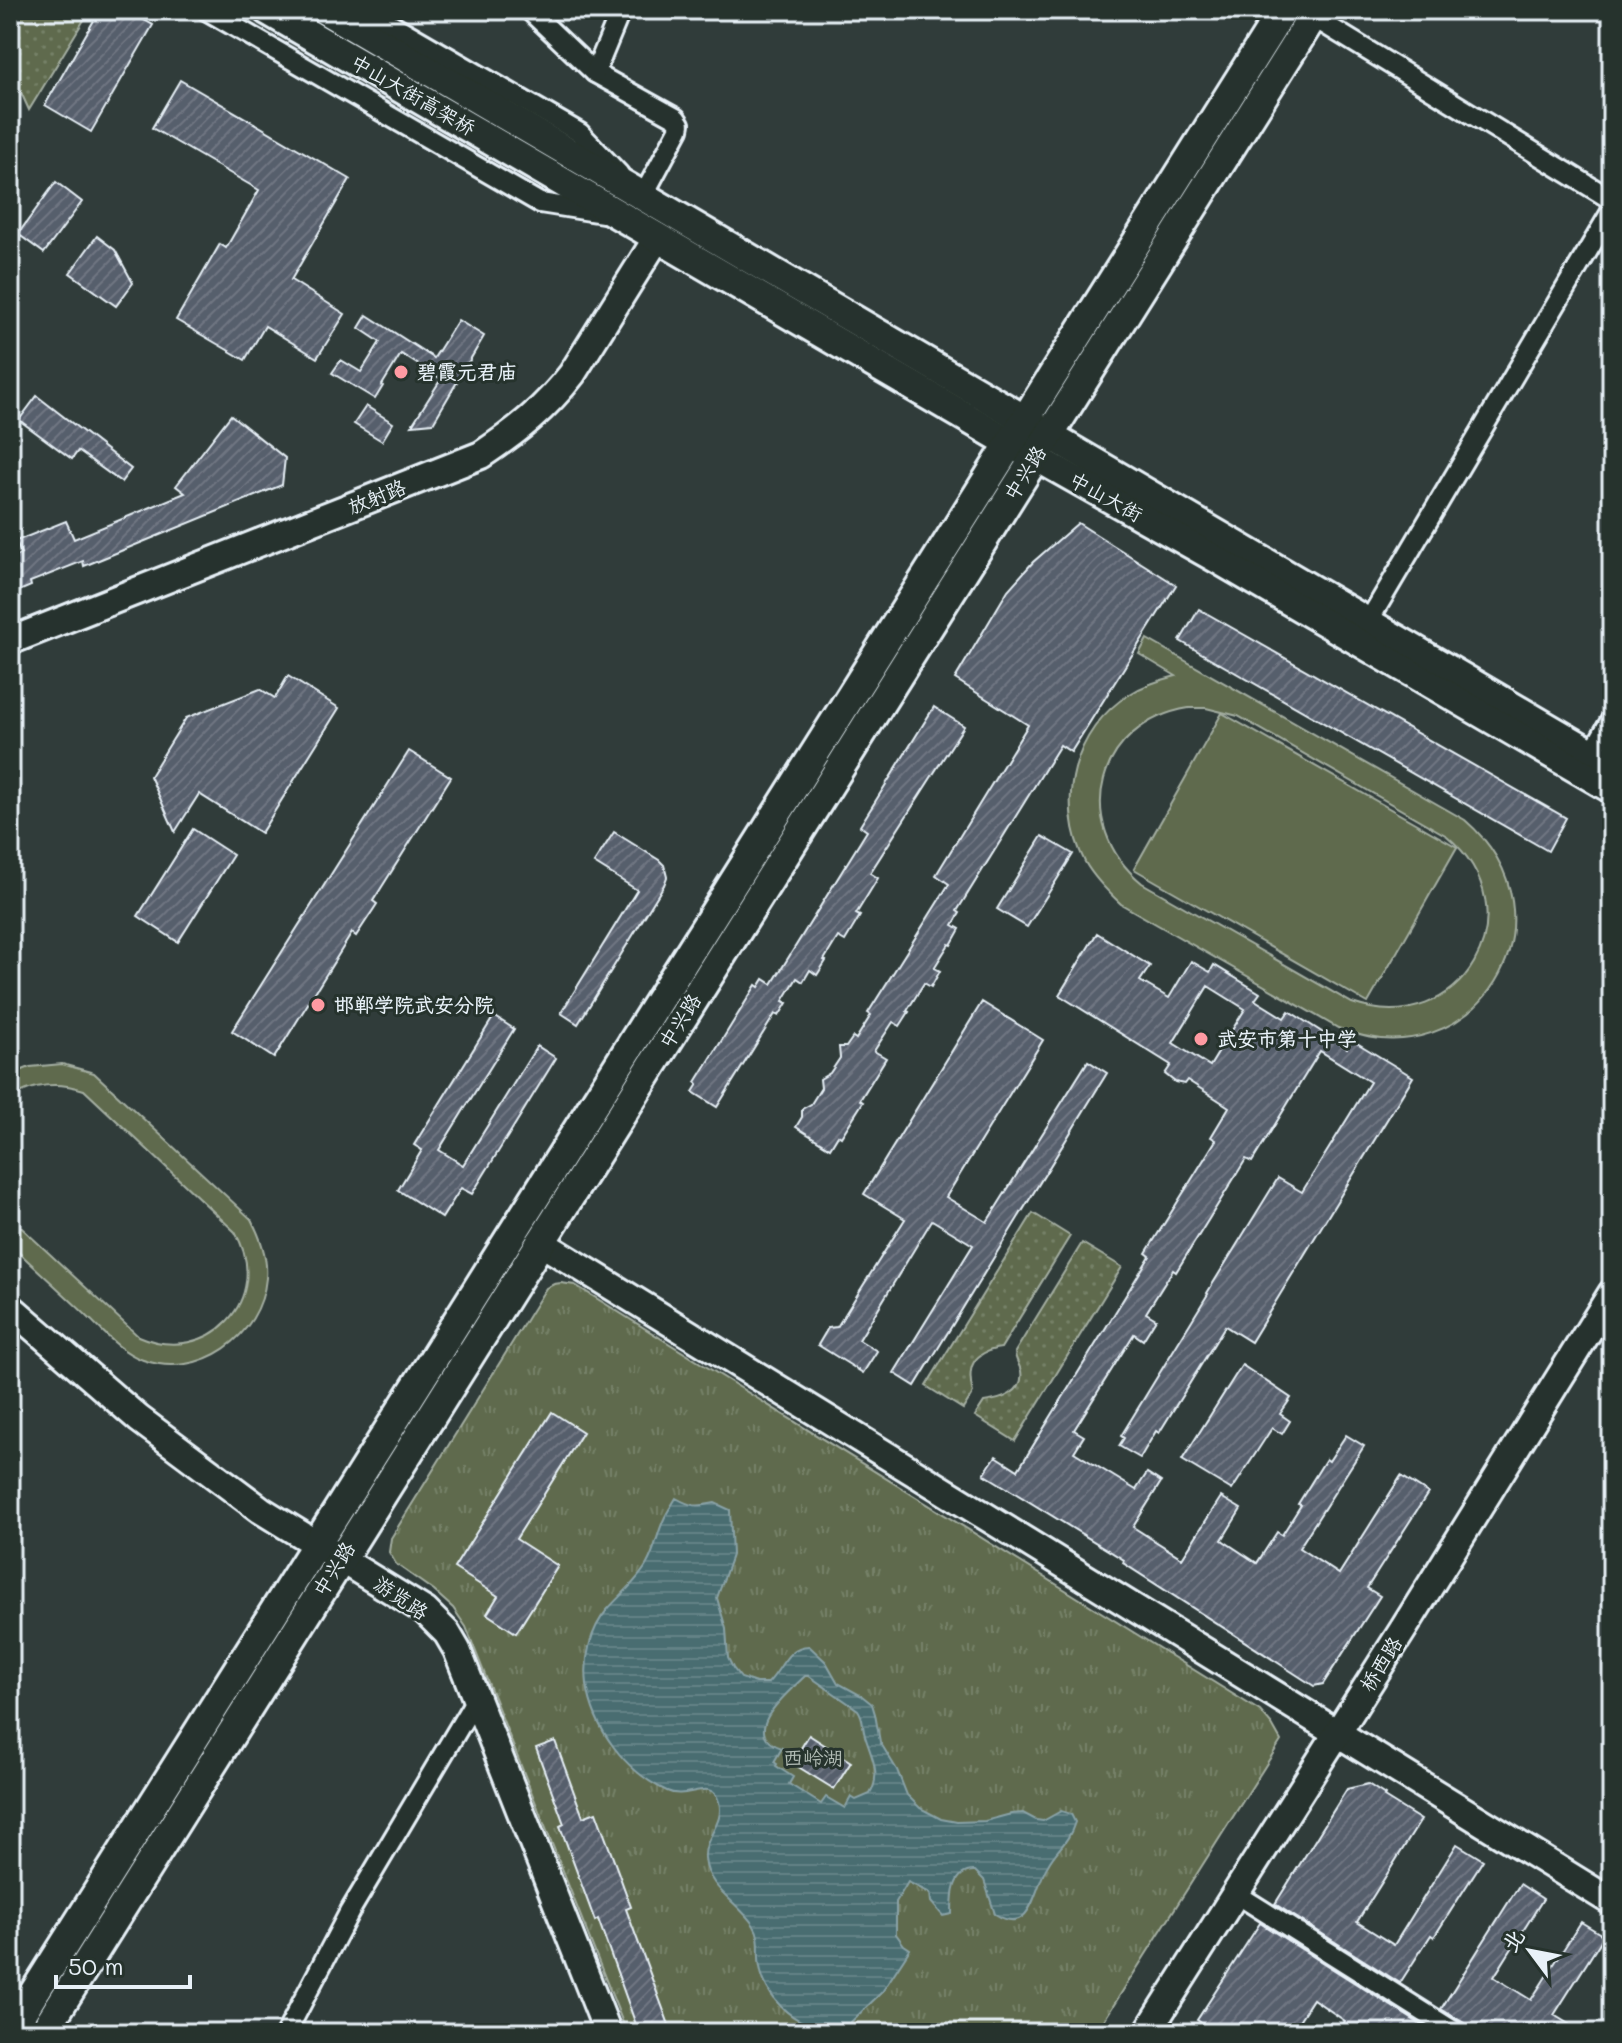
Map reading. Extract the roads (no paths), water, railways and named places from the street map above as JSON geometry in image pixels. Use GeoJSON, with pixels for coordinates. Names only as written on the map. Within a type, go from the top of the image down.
{"type":"FeatureCollection","features":[{"type":"Feature","properties":{"kind":"main road","name":"中山大街高架桥"},"geometry":{"type":"LineString","coordinates":[[267,10],[558,180]]}},
{"type":"Feature","properties":{"kind":"main road","name":"中山大街高架桥"},"geometry":{"type":"LineString","coordinates":[[325,10],[574,155]]}},
{"type":"Feature","properties":{"kind":"main road","name":"中兴路"},"geometry":{"type":"LineString","coordinates":[[10,2031],[1283,10]]}},
{"type":"Feature","properties":{"kind":"main road","name":"中兴路"},"geometry":{"type":"LineString","coordinates":[[43,2033],[1315,14]]}},
{"type":"Feature","properties":{"kind":"main road","name":"中山大街"},"geometry":{"type":"LineString","coordinates":[[574,155],[1042,446]]}},
{"type":"Feature","properties":{"kind":"main road","name":"中山大街"},"geometry":{"type":"LineString","coordinates":[[558,180],[657,238],[1017,431]]}},
{"type":"Feature","properties":{"kind":"street"},"geometry":{"type":"LineString","coordinates":[[206,10],[540,203],[618,215]]}},
{"type":"Feature","properties":{"kind":"street"},"geometry":{"type":"LineString","coordinates":[[367,10],[580,133],[640,194],[680,124],[676,118],[595,73],[529,10]]}},
{"type":"Feature","properties":{"kind":"street"},"geometry":{"type":"LineString","coordinates":[[595,73],[621,10]]}},
{"type":"Feature","properties":{"kind":"street"},"geometry":{"type":"LineString","coordinates":[[1315,14],[1612,200]]}},
{"type":"Feature","properties":{"kind":"street"},"geometry":{"type":"LineString","coordinates":[[1368,622],[1612,210]]}},
{"type":"Feature","properties":{"kind":"street","name":"放射路"},"geometry":{"type":"LineString","coordinates":[[10,641],[481,455],[534,417],[556,394],[572,374],[657,238]]}},
{"type":"Feature","properties":{"kind":"street","name":"中山大街"},"geometry":{"type":"LineString","coordinates":[[1042,446],[1368,622],[1602,759]]}},
{"type":"Feature","properties":{"kind":"street","name":"中山大街"},"geometry":{"type":"LineString","coordinates":[[1042,446],[1216,559],[1612,790]]}},
{"type":"Feature","properties":{"kind":"street"},"geometry":{"type":"LineString","coordinates":[[1602,759],[1612,718]]}},
{"type":"Feature","properties":{"kind":"street"},"geometry":{"type":"LineString","coordinates":[[540,1242],[1612,1902]]}},
{"type":"Feature","properties":{"kind":"street","name":"桥西路"},"geometry":{"type":"LineString","coordinates":[[1147,2033],[1612,1293]]}},
{"type":"Feature","properties":{"kind":"street","name":"游览路"},"geometry":{"type":"LineString","coordinates":[[10,1307],[139,1419],[261,1510],[425,1611],[438,1624],[457,1650],[608,2033]]}},
{"type":"Feature","properties":{"kind":"street"},"geometry":{"type":"LineString","coordinates":[[286,2033],[350,1911],[476,1699]]}},
{"type":"Feature","properties":{"kind":"street"},"geometry":{"type":"LineString","coordinates":[[1235,1893],[1457,2033]]}},
{"type":"Feature","properties":{"kind":"water"},"geometry":{"type":"Polygon","coordinates":[[[676,1498],[695,1505],[715,1503],[730,1510],[732,1555],[717,1598],[726,1629],[728,1658],[741,1678],[768,1683],[790,1654],[809,1646],[826,1662],[838,1683],[872,1704],[880,1742],[897,1770],[907,1795],[920,1808],[941,1819],[957,1822],[985,1821],[1023,1813],[1043,1821],[1061,1811],[1071,1814],[1075,1822],[1043,1874],[1025,1915],[1017,1919],[1008,1920],[995,1914],[984,1880],[975,1871],[967,1872],[958,1880],[953,1893],[952,1914],[943,1916],[931,1902],[930,1893],[908,1882],[896,1902],[896,1934],[910,1949],[882,1992],[849,2024],[820,2028],[806,2023],[792,2016],[771,1994],[760,1967],[756,1931],[707,1870],[705,1851],[720,1810],[716,1794],[705,1790],[683,1793],[667,1791],[638,1773],[604,1733],[590,1701],[586,1664],[592,1635],[607,1610],[643,1571],[676,1498]],[[805,1676],[778,1702],[765,1723],[764,1733],[769,1741],[782,1748],[774,1762],[793,1777],[789,1784],[821,1804],[826,1797],[845,1808],[851,1797],[856,1800],[870,1794],[875,1779],[862,1719],[858,1710],[805,1676]]]}},
{"type":"Feature","properties":{"kind":"place","name":"碧霞元君庙"},"geometry":{"type":"Point","coordinates":[401,372]}},
{"type":"Feature","properties":{"kind":"place","name":"邯郸学院武安分院"},"geometry":{"type":"Point","coordinates":[318,1005]}},
{"type":"Feature","properties":{"kind":"place","name":"武安市第十中学"},"geometry":{"type":"Point","coordinates":[1201,1039]}},
{"type":"Feature","properties":{"kind":"park label","name":"西岭湖"},"geometry":{"type":"Point","coordinates":[813,1758]}}]}
